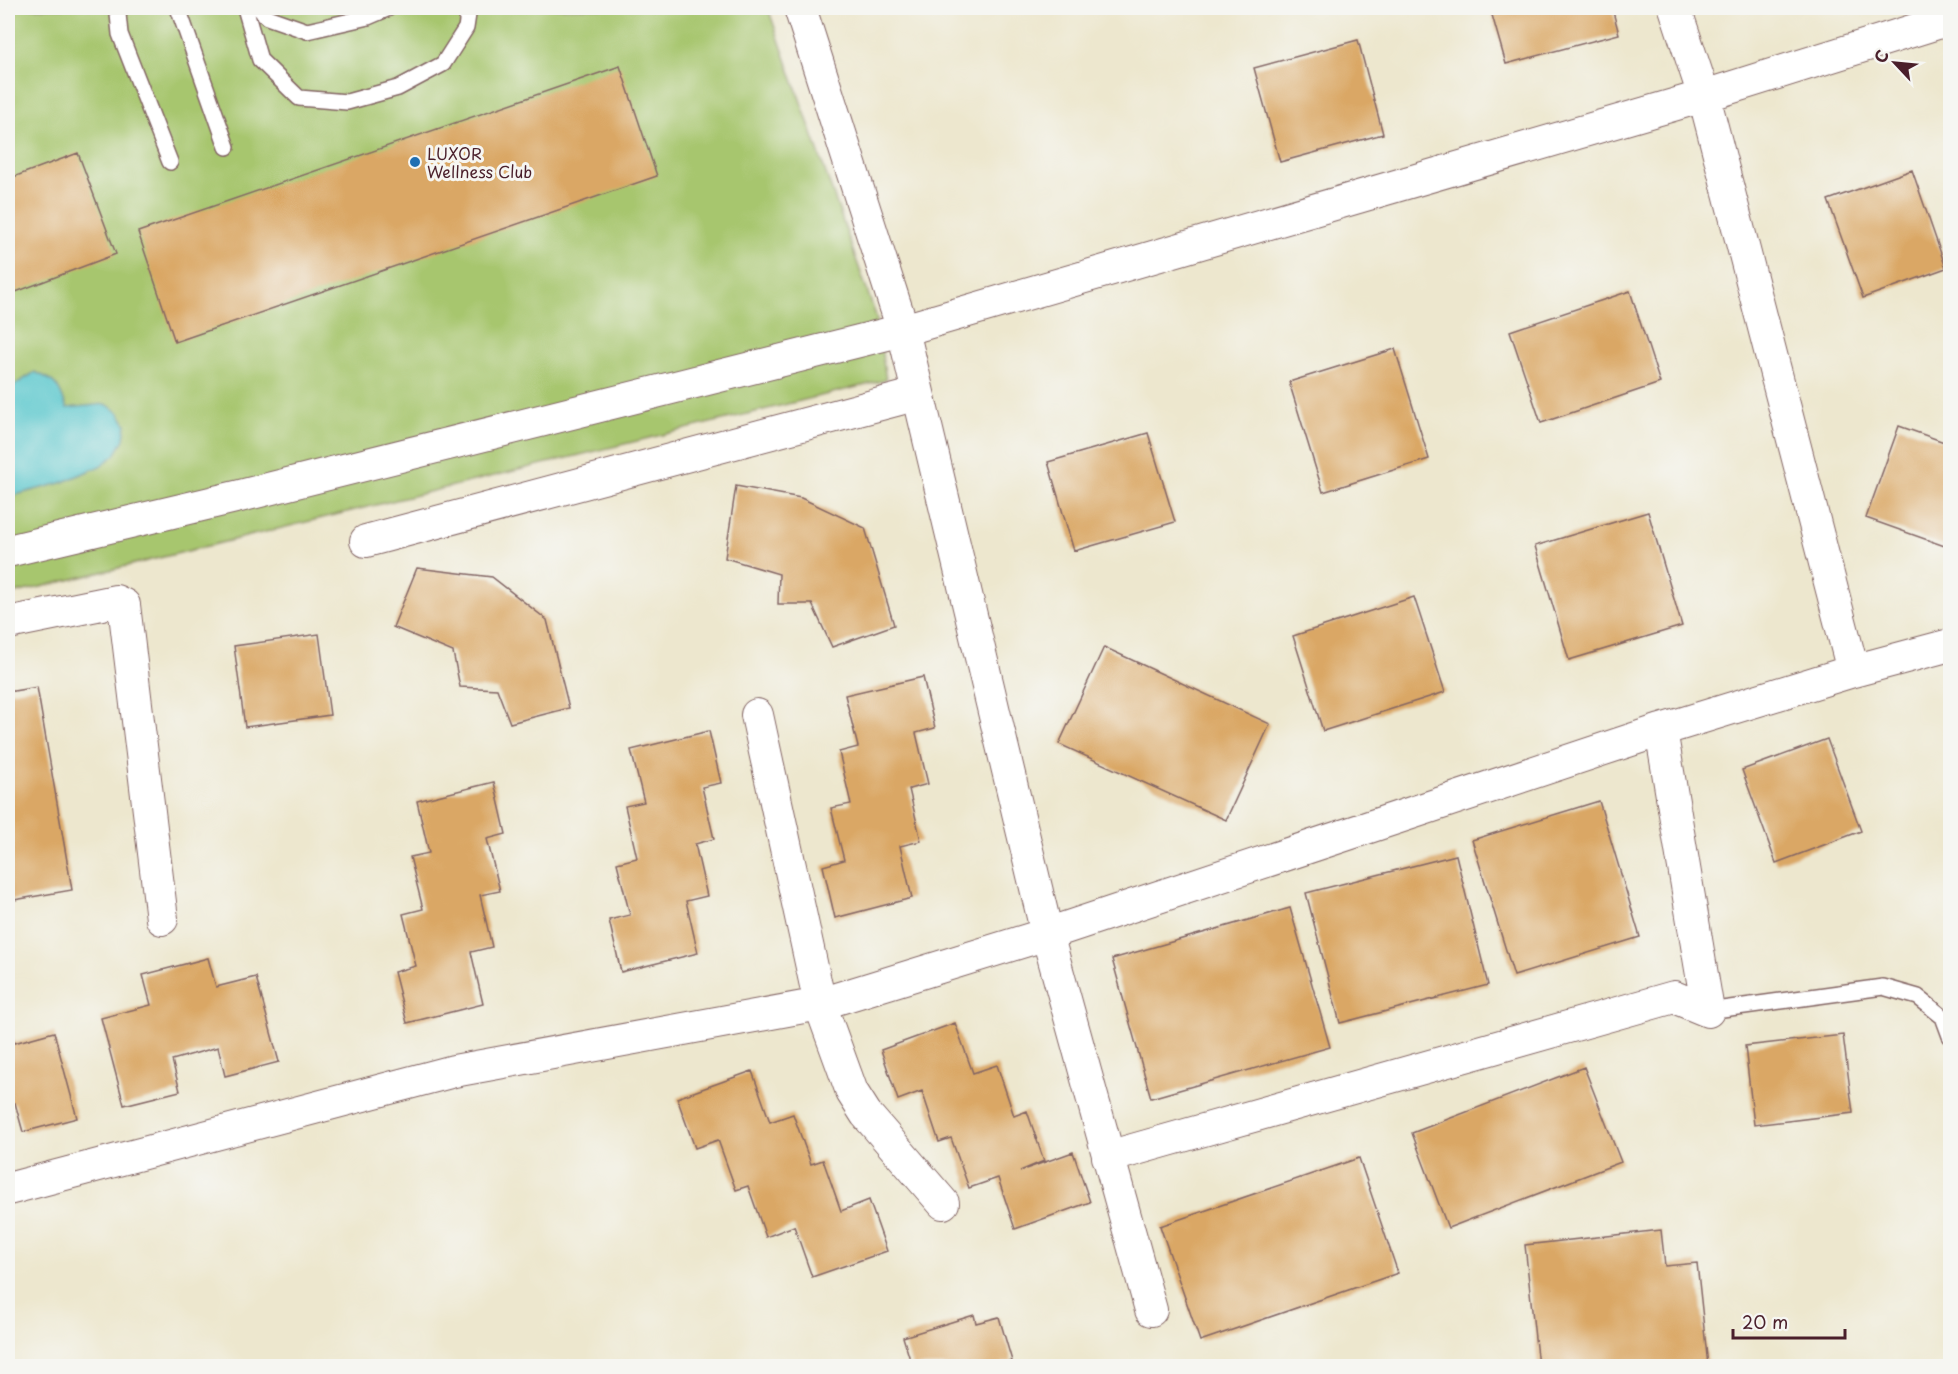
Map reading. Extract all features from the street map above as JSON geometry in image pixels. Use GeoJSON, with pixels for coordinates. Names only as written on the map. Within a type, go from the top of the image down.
{"type":"FeatureCollection","features":[{"type":"Feature","properties":{"kind":"street"},"geometry":{"type":"LineString","coordinates":[[800,8],[903,330],[1047,934],[1151,1310]]}},
{"type":"Feature","properties":{"kind":"street"},"geometry":{"type":"LineString","coordinates":[[1675,8],[1704,96],[1853,671]]}},
{"type":"Feature","properties":{"kind":"street"},"geometry":{"type":"LineString","coordinates":[[8,551],[240,496],[903,330],[1704,96],[1950,19]]}},
{"type":"Feature","properties":{"kind":"street"},"geometry":{"type":"LineString","coordinates":[[366,541],[918,394]]}},
{"type":"Feature","properties":{"kind":"street"},"geometry":{"type":"LineString","coordinates":[[8,623],[116,601],[124,605],[162,919]]}},
{"type":"Feature","properties":{"kind":"street"},"geometry":{"type":"LineString","coordinates":[[8,1189],[454,1071],[820,1004],[1047,934],[1661,730],[1853,671],[1950,645]]}},
{"type":"Feature","properties":{"kind":"street"},"geometry":{"type":"LineString","coordinates":[[757,715],[820,1004],[852,1092],[866,1114],[943,1203]]}},
{"type":"Feature","properties":{"kind":"street"},"geometry":{"type":"LineString","coordinates":[[1661,730],[1708,1011]]}},
{"type":"Feature","properties":{"kind":"street"},"geometry":{"type":"LineString","coordinates":[[1108,1157],[1674,997],[1708,1011]]}},
{"type":"Feature","properties":{"kind":"lane"},"geometry":{"type":"LineString","coordinates":[[121,8],[118,14],[120,34],[170,162]]}},
{"type":"Feature","properties":{"kind":"lane"},"geometry":{"type":"LineString","coordinates":[[178,8],[227,147]]}},
{"type":"Feature","properties":{"kind":"lane"},"geometry":{"type":"LineString","coordinates":[[245,8],[260,60],[299,98],[347,102],[398,88],[443,64],[466,28],[469,8]]}},
{"type":"Feature","properties":{"kind":"lane"},"geometry":{"type":"LineString","coordinates":[[259,8],[267,17],[307,31],[368,17],[389,8]]}},
{"type":"Feature","properties":{"kind":"lane"},"geometry":{"type":"LineString","coordinates":[[1708,1011],[1883,987],[1918,997],[1943,1017],[1950,1036]]}},
{"type":"Feature","properties":{"kind":"path"},"geometry":{"type":"LineString","coordinates":[[650,8],[652,14]]}},
{"type":"Feature","properties":{"kind":"green space","name":"LUXOR Wellness Club"},"geometry":{"type":"Polygon","coordinates":[[[8,8],[768,8],[876,316],[886,380],[8,595],[8,8]]]}},
{"type":"Feature","properties":{"kind":"water"},"geometry":{"type":"Polygon","coordinates":[[[35,372],[56,386],[67,408],[106,404],[119,413],[126,424],[124,439],[115,455],[100,466],[61,483],[8,497],[8,385],[13,386],[35,372]]]}},
{"type":"Feature","properties":{"kind":"building"},"geometry":{"type":"Polygon","coordinates":[[[1490,8],[1612,8],[1619,34],[1506,64],[1490,8]]]}},
{"type":"Feature","properties":{"kind":"building"},"geometry":{"type":"Polygon","coordinates":[[[1358,40],[1383,134],[1280,162],[1254,68],[1358,40]]]}},
{"type":"Feature","properties":{"kind":"building"},"geometry":{"type":"Polygon","coordinates":[[[620,66],[657,176],[175,342],[138,232],[620,66]]]}},
{"type":"Feature","properties":{"kind":"building"},"geometry":{"type":"Polygon","coordinates":[[[78,153],[116,254],[8,295],[8,179],[78,153]]]}},
{"type":"Feature","properties":{"kind":"building"},"geometry":{"type":"Polygon","coordinates":[[[1912,170],[1946,268],[1863,298],[1828,200],[1912,170]]]}},
{"type":"Feature","properties":{"kind":"building"},"geometry":{"type":"Polygon","coordinates":[[[1630,291],[1660,383],[1541,423],[1510,331],[1630,291]]]}},
{"type":"Feature","properties":{"kind":"building"},"geometry":{"type":"Polygon","coordinates":[[[1395,349],[1429,459],[1323,492],[1289,382],[1395,349]]]}},
{"type":"Feature","properties":{"kind":"building"},"geometry":{"type":"Polygon","coordinates":[[[1899,426],[1950,444],[1950,548],[1866,518],[1899,426]]]}},
{"type":"Feature","properties":{"kind":"building"},"geometry":{"type":"Polygon","coordinates":[[[1148,433],[1175,522],[1074,551],[1048,462],[1148,433]]]}},
{"type":"Feature","properties":{"kind":"building"},"geometry":{"type":"Polygon","coordinates":[[[736,486],[801,498],[865,528],[894,625],[832,647],[812,604],[778,604],[779,574],[725,558],[736,486]]]}},
{"type":"Feature","properties":{"kind":"building"},"geometry":{"type":"Polygon","coordinates":[[[1648,512],[1682,626],[1569,660],[1535,546],[1648,512]]]}},
{"type":"Feature","properties":{"kind":"building"},"geometry":{"type":"Polygon","coordinates":[[[417,568],[492,577],[547,620],[569,708],[510,723],[497,689],[460,687],[453,652],[393,627],[417,568]]]}},
{"type":"Feature","properties":{"kind":"building"},"geometry":{"type":"Polygon","coordinates":[[[1414,597],[1445,692],[1323,731],[1293,636],[1414,597]]]}},
{"type":"Feature","properties":{"kind":"building"},"geometry":{"type":"Polygon","coordinates":[[[319,634],[330,715],[245,727],[234,646],[319,634]]]}},
{"type":"Feature","properties":{"kind":"building"},"geometry":{"type":"Polygon","coordinates":[[[1104,647],[1270,724],[1226,820],[1059,744],[1104,647]]]}},
{"type":"Feature","properties":{"kind":"building"},"geometry":{"type":"Polygon","coordinates":[[[923,677],[935,728],[916,733],[928,784],[909,789],[921,841],[900,846],[912,898],[835,918],[823,866],[844,860],[831,808],[851,804],[839,752],[858,747],[845,695],[923,677]]]}},
{"type":"Feature","properties":{"kind":"building"},"geometry":{"type":"Polygon","coordinates":[[[37,687],[72,890],[8,901],[8,692],[37,687]]]}},
{"type":"Feature","properties":{"kind":"building"},"geometry":{"type":"Polygon","coordinates":[[[709,731],[721,783],[702,787],[714,839],[695,844],[707,896],[686,901],[698,953],[621,972],[609,920],[630,915],[617,863],[637,858],[625,806],[644,802],[631,750],[709,731]]]}},
{"type":"Feature","properties":{"kind":"building"},"geometry":{"type":"Polygon","coordinates":[[[1827,739],[1861,831],[1776,863],[1742,770],[1827,739]]]}},
{"type":"Feature","properties":{"kind":"building"},"geometry":{"type":"Polygon","coordinates":[[[494,782],[506,834],[487,839],[500,891],[480,895],[492,947],[471,952],[483,1004],[407,1023],[394,972],[416,966],[403,914],[423,909],[410,857],[429,853],[417,801],[494,782]]]}},
{"type":"Feature","properties":{"kind":"building"},"geometry":{"type":"Polygon","coordinates":[[[1599,801],[1640,937],[1514,976],[1472,840],[1599,801]]]}},
{"type":"Feature","properties":{"kind":"building"},"geometry":{"type":"Polygon","coordinates":[[[1456,855],[1488,985],[1340,1023],[1306,893],[1456,855]]]}},
{"type":"Feature","properties":{"kind":"building"},"geometry":{"type":"Polygon","coordinates":[[[1290,908],[1330,1047],[1151,1098],[1112,959],[1290,908]]]}},
{"type":"Feature","properties":{"kind":"building"},"geometry":{"type":"Polygon","coordinates":[[[208,958],[216,987],[256,977],[279,1062],[225,1076],[218,1047],[172,1060],[180,1091],[124,1105],[101,1018],[151,1005],[143,975],[208,958]]]}},
{"type":"Feature","properties":{"kind":"building"},"geometry":{"type":"Polygon","coordinates":[[[8,1021],[14,1043],[54,1032],[77,1118],[23,1132],[15,1103],[8,1105],[8,1021]]]}},
{"type":"Feature","properties":{"kind":"building"},"geometry":{"type":"Polygon","coordinates":[[[955,1023],[973,1073],[997,1065],[1014,1116],[1027,1111],[1044,1161],[1020,1171],[1073,1152],[1090,1202],[1015,1229],[998,1178],[969,1188],[951,1138],[939,1142],[922,1091],[898,1100],[881,1050],[955,1023]]]}},
{"type":"Feature","properties":{"kind":"building"},"geometry":{"type":"Polygon","coordinates":[[[1843,1035],[1853,1113],[1754,1125],[1745,1046],[1843,1035]]]}},
{"type":"Feature","properties":{"kind":"building"},"geometry":{"type":"Polygon","coordinates":[[[1584,1067],[1621,1162],[1448,1228],[1412,1133],[1584,1067]]]}},
{"type":"Feature","properties":{"kind":"building"},"geometry":{"type":"Polygon","coordinates":[[[752,1071],[770,1122],[793,1114],[811,1164],[823,1160],[841,1211],[869,1200],[887,1251],[812,1277],[794,1226],[766,1237],[748,1186],[736,1190],[718,1140],[695,1148],[677,1098],[752,1071]]]}},
{"type":"Feature","properties":{"kind":"building"},"geometry":{"type":"Polygon","coordinates":[[[1359,1158],[1398,1273],[1200,1341],[1160,1226],[1359,1158]]]}},
{"type":"Feature","properties":{"kind":"building"},"geometry":{"type":"Polygon","coordinates":[[[1661,1230],[1665,1266],[1697,1263],[1708,1366],[1538,1366],[1525,1245],[1661,1230]]]}},
{"type":"Feature","properties":{"kind":"building"},"geometry":{"type":"Polygon","coordinates":[[[974,1315],[976,1323],[999,1317],[1012,1361],[994,1366],[912,1366],[903,1337],[974,1315]]]}},
{"type":"Feature","properties":{"kind":"place","name":"LUXOR Wellness Club"},"geometry":{"type":"Point","coordinates":[415,162]}}]}
